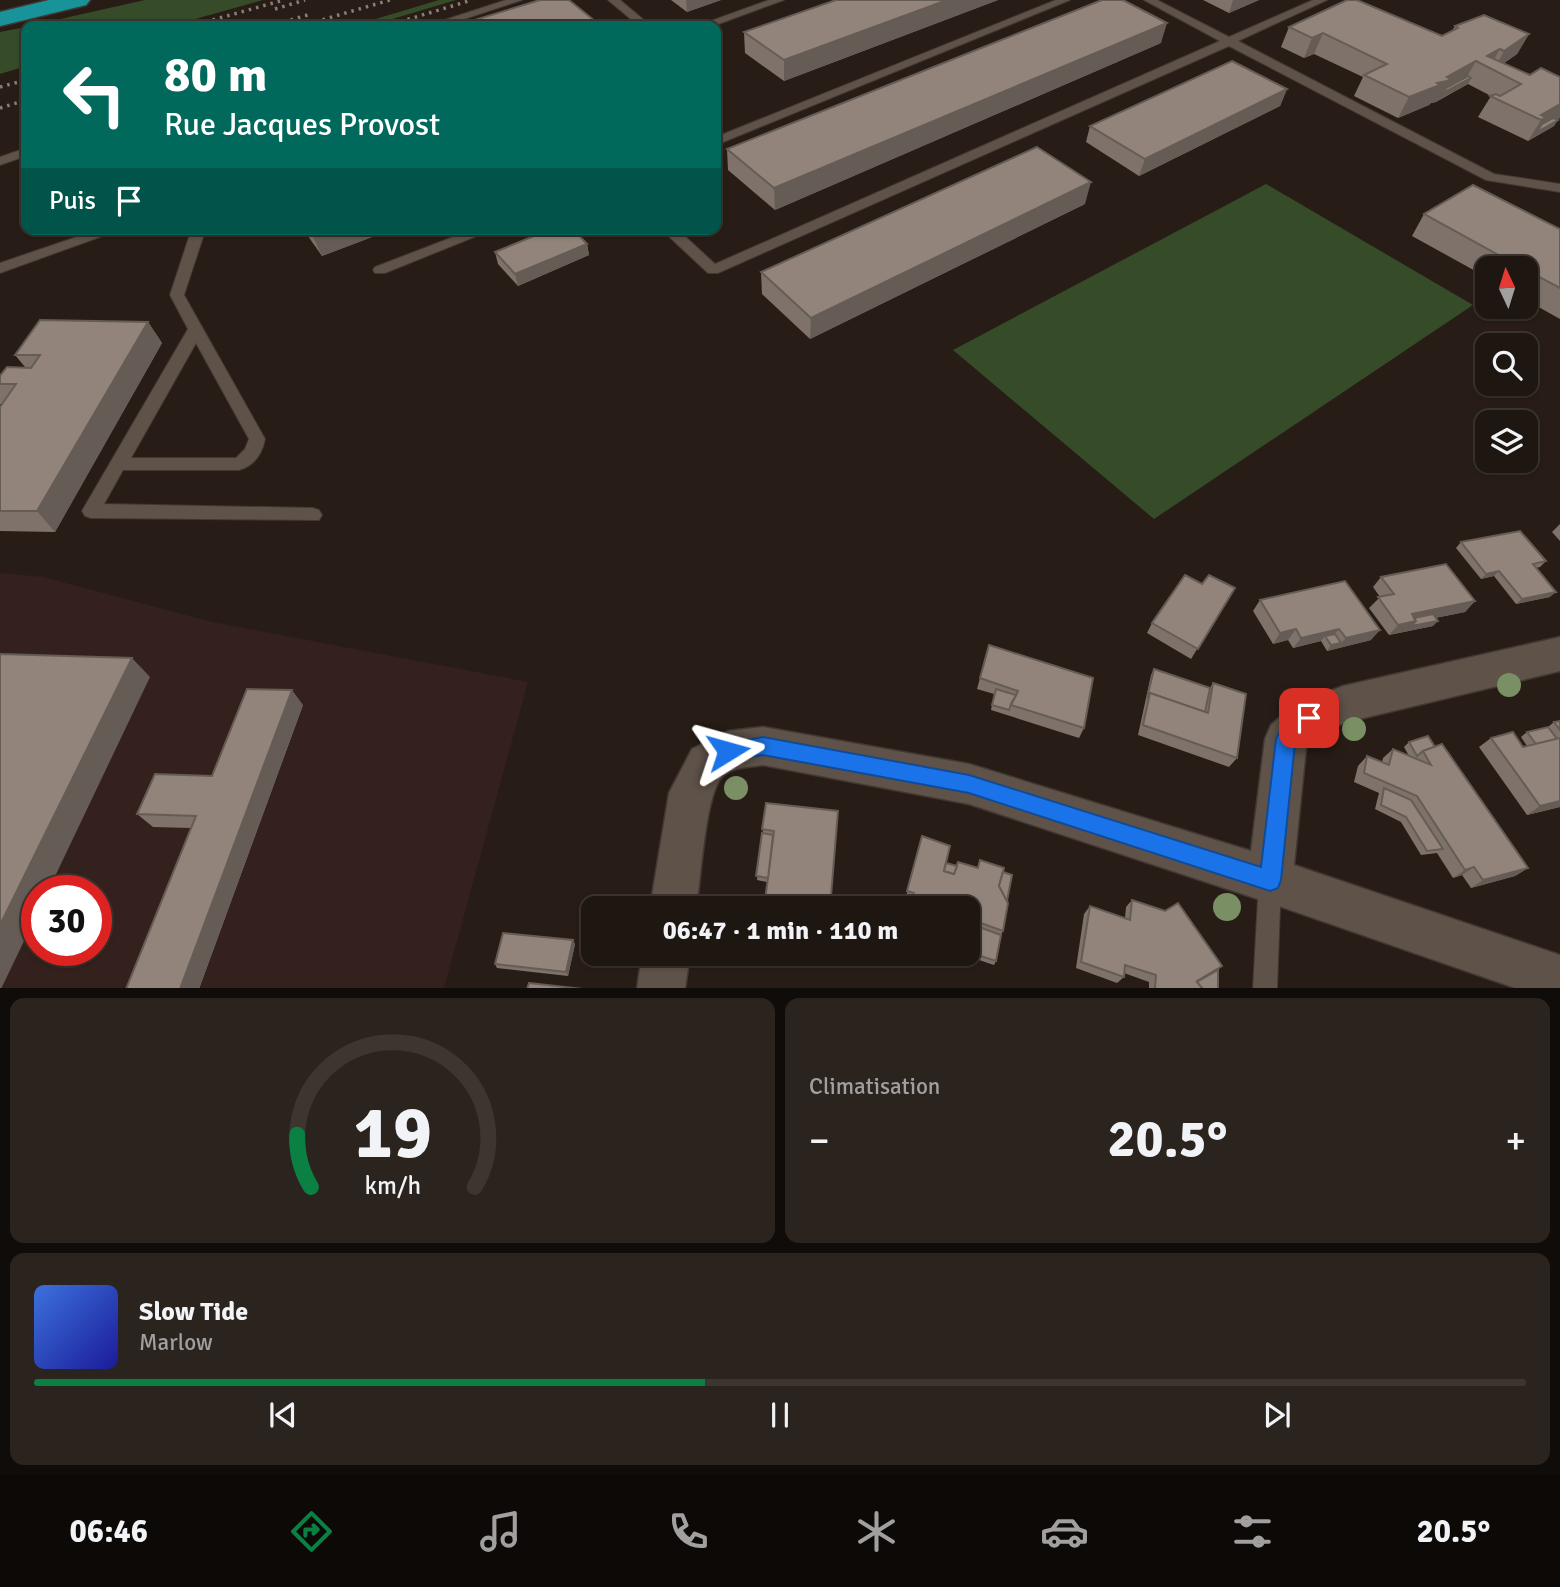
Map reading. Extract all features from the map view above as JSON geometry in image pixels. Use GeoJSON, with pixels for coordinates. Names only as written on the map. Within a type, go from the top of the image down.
{"type":"FeatureCollection","features":[{"type":"Feature","properties":{"kind":"highway"},"geometry":{"type":"LineString","coordinates":[[0,2],[8,0]]}},
{"type":"Feature","properties":{"kind":"highway"},"geometry":{"type":"LineString","coordinates":[[0,16],[70,0]]}},
{"type":"Feature","properties":{"kind":"highway"},"geometry":{"type":"LineString","coordinates":[[0,16],[78,0]]}},
{"type":"Feature","properties":{"kind":"street"},"geometry":{"type":"LineString","coordinates":[[1270,880],[1286,739],[1309,718],[1343,704],[1560,654]]}},
{"type":"Feature","properties":{"kind":"street"},"geometry":{"type":"LineString","coordinates":[[675,896],[691,793],[696,783],[708,763],[728,751],[763,746],[969,784],[1270,880],[1560,979]]}},
{"type":"Feature","properties":{"kind":"street"},"geometry":{"type":"LineString","coordinates":[[660,988],[664,966]]}},
{"type":"Feature","properties":{"kind":"lane"},"geometry":{"type":"LineString","coordinates":[[448,21],[517,0]]}},
{"type":"Feature","properties":{"kind":"lane"},"geometry":{"type":"LineString","coordinates":[[613,0],[639,21]]}},
{"type":"Feature","properties":{"kind":"lane"},"geometry":{"type":"LineString","coordinates":[[718,21],[779,0]]}},
{"type":"Feature","properties":{"kind":"lane"},"geometry":{"type":"LineString","coordinates":[[721,139],[1065,0]]}},
{"type":"Feature","properties":{"kind":"lane"},"geometry":{"type":"LineString","coordinates":[[1149,0],[1491,177],[1560,188]]}},
{"type":"Feature","properties":{"kind":"lane"},"geometry":{"type":"LineString","coordinates":[[675,235],[713,270],[1322,0]]}},
{"type":"Feature","properties":{"kind":"lane"},"geometry":{"type":"LineString","coordinates":[[0,161],[21,154]]}},
{"type":"Feature","properties":{"kind":"lane"},"geometry":{"type":"LineString","coordinates":[[0,268],[97,235]]}},
{"type":"Feature","properties":{"kind":"lane"},"geometry":{"type":"LineString","coordinates":[[117,464],[239,464],[249,458],[256,446],[257,439],[177,295],[197,235]]}},
{"type":"Feature","properties":{"kind":"lane"},"geometry":{"type":"LineString","coordinates":[[380,270],[471,235]]}},
{"type":"Feature","properties":{"kind":"lane"},"geometry":{"type":"LineString","coordinates":[[195,331],[90,511],[313,515]]}},
{"type":"Feature","properties":{"kind":"lane"},"geometry":{"type":"LineString","coordinates":[[1265,988],[1270,880]]}},
{"type":"Feature","properties":{"kind":"shaded area"},"geometry":{"type":"Polygon","coordinates":[[[0,573],[43,577],[212,622],[528,682],[444,988],[0,988],[0,573]]]}},
{"type":"Feature","properties":{"kind":"green space"},"geometry":{"type":"Polygon","coordinates":[[[145,0],[263,0],[188,21],[51,21],[145,0]]]}},
{"type":"Feature","properties":{"kind":"green space"},"geometry":{"type":"Polygon","coordinates":[[[439,0],[456,0],[386,21],[369,21],[439,0]]]}},
{"type":"Feature","properties":{"kind":"green space"},"geometry":{"type":"Polygon","coordinates":[[[21,28],[21,68],[0,74],[0,32],[21,28]]]}},
{"type":"Feature","properties":{"kind":"green space"},"geometry":{"type":"Polygon","coordinates":[[[1266,184],[1473,305],[1154,519],[953,350],[1266,184]]]}},
{"type":"Feature","properties":{"kind":"building"},"geometry":{"type":"Polygon","coordinates":[[[540,0],[569,0],[595,21],[471,21],[540,0]]]}},
{"type":"Feature","properties":{"kind":"building"},"geometry":{"type":"Polygon","coordinates":[[[836,0],[947,0],[784,60],[744,32],[836,0]]]}},
{"type":"Feature","properties":{"kind":"building"},"geometry":{"type":"Polygon","coordinates":[[[1102,0],[1123,0],[1167,23],[774,188],[727,149],[1102,0]]]}},
{"type":"Feature","properties":{"kind":"building"},"geometry":{"type":"Polygon","coordinates":[[[1347,0],[1357,0],[1442,36],[1458,28],[1455,26],[1484,15],[1529,34],[1504,51],[1500,49],[1487,56],[1530,75],[1541,68],[1560,77],[1560,104],[1541,115],[1546,117],[1541,120],[1490,96],[1500,96],[1521,84],[1476,61],[1447,77],[1451,78],[1447,81],[1437,83],[1440,85],[1409,97],[1364,75],[1387,64],[1323,33],[1312,38],[1289,27],[1347,0]]]}},
{"type":"Feature","properties":{"kind":"building"},"geometry":{"type":"Polygon","coordinates":[[[1232,61],[1287,89],[1145,159],[1090,126],[1232,61]]]}},
{"type":"Feature","properties":{"kind":"building"},"geometry":{"type":"Polygon","coordinates":[[[1468,76],[1471,78],[1443,93],[1446,88],[1468,76]]]}},
{"type":"Feature","properties":{"kind":"building"},"geometry":{"type":"Polygon","coordinates":[[[1553,118],[1558,120],[1537,132],[1542,124],[1553,118]]]}},
{"type":"Feature","properties":{"kind":"building"},"geometry":{"type":"Polygon","coordinates":[[[1037,147],[1091,182],[811,318],[761,272],[1037,147]]]}},
{"type":"Feature","properties":{"kind":"building"},"geometry":{"type":"Polygon","coordinates":[[[1473,185],[1560,229],[1560,288],[1538,276],[1538,256],[1500,256],[1424,214],[1473,185]]]}},
{"type":"Feature","properties":{"kind":"building"},"geometry":{"type":"Polygon","coordinates":[[[536,235],[579,235],[587,244],[515,274],[495,252],[536,235]]]}},
{"type":"Feature","properties":{"kind":"building"},"geometry":{"type":"Polygon","coordinates":[[[40,320],[148,322],[37,511],[0,511],[0,407],[16,384],[0,384],[0,376],[7,367],[31,368],[40,355],[15,355],[40,320]]]}},
{"type":"Feature","properties":{"kind":"building"},"geometry":{"type":"Polygon","coordinates":[[[1520,531],[1546,561],[1533,564],[1556,592],[1522,599],[1499,571],[1486,574],[1461,542],[1520,531]]]}},
{"type":"Feature","properties":{"kind":"building"},"geometry":{"type":"Polygon","coordinates":[[[1446,564],[1475,601],[1412,614],[1416,621],[1398,625],[1378,597],[1394,594],[1381,577],[1446,564]]]}},
{"type":"Feature","properties":{"kind":"building"},"geometry":{"type":"Polygon","coordinates":[[[1185,575],[1202,584],[1209,575],[1235,588],[1198,649],[1152,623],[1185,575]]]}},
{"type":"Feature","properties":{"kind":"building"},"geometry":{"type":"Polygon","coordinates":[[[1345,581],[1380,630],[1346,638],[1339,629],[1301,638],[1296,629],[1280,633],[1260,600],[1345,581]]]}},
{"type":"Feature","properties":{"kind":"building"},"geometry":{"type":"Polygon","coordinates":[[[1433,614],[1438,621],[1411,626],[1416,621],[1414,618],[1433,614]]]}},
{"type":"Feature","properties":{"kind":"building"},"geometry":{"type":"Polygon","coordinates":[[[1335,634],[1341,643],[1331,645],[1325,636],[1335,634]]]}},
{"type":"Feature","properties":{"kind":"building"},"geometry":{"type":"Polygon","coordinates":[[[989,645],[1093,678],[1084,728],[1011,705],[1018,691],[980,678],[989,645]]]}},
{"type":"Feature","properties":{"kind":"building"},"geometry":{"type":"Polygon","coordinates":[[[0,654],[132,658],[25,875],[21,875],[21,883],[0,925],[0,654]]]}},
{"type":"Feature","properties":{"kind":"building"},"geometry":{"type":"Polygon","coordinates":[[[1154,669],[1210,688],[1205,712],[1150,693],[1147,698],[1154,669]]]}},
{"type":"Feature","properties":{"kind":"building"},"geometry":{"type":"Polygon","coordinates":[[[1213,683],[1246,694],[1237,758],[1143,725],[1150,693],[1208,713],[1213,683]]]}},
{"type":"Feature","properties":{"kind":"building"},"geometry":{"type":"Polygon","coordinates":[[[247,689],[292,690],[180,988],[126,988],[196,816],[137,814],[155,774],[212,776],[247,689]]]}},
{"type":"Feature","properties":{"kind":"building"},"geometry":{"type":"Polygon","coordinates":[[[996,689],[1016,695],[1009,710],[992,705],[996,689]]]}},
{"type":"Feature","properties":{"kind":"building"},"geometry":{"type":"Polygon","coordinates":[[[1548,727],[1557,739],[1536,744],[1527,732],[1548,727]]]}},
{"type":"Feature","properties":{"kind":"building"},"geometry":{"type":"Polygon","coordinates":[[[1513,732],[1523,747],[1560,738],[1560,801],[1540,806],[1491,738],[1513,732]]]}},
{"type":"Feature","properties":{"kind":"building"},"geometry":{"type":"Polygon","coordinates":[[[1428,736],[1435,747],[1417,756],[1409,742],[1428,736]]]}},
{"type":"Feature","properties":{"kind":"building"},"geometry":{"type":"Polygon","coordinates":[[[1442,744],[1528,868],[1483,880],[1474,867],[1465,870],[1417,796],[1364,773],[1367,756],[1389,765],[1393,749],[1431,765],[1423,751],[1442,744]]]}},
{"type":"Feature","properties":{"kind":"building"},"geometry":{"type":"Polygon","coordinates":[[[1384,788],[1411,800],[1443,849],[1427,851],[1406,817],[1381,805],[1384,788]]]}},
{"type":"Feature","properties":{"kind":"building"},"geometry":{"type":"Polygon","coordinates":[[[766,803],[838,811],[831,896],[766,896],[774,831],[762,829],[766,803]]]}},
{"type":"Feature","properties":{"kind":"building"},"geometry":{"type":"Polygon","coordinates":[[[762,833],[773,835],[768,878],[756,876],[762,833]]]}},
{"type":"Feature","properties":{"kind":"building"},"geometry":{"type":"Polygon","coordinates":[[[922,836],[950,846],[944,871],[954,874],[958,862],[978,868],[980,860],[1004,868],[999,886],[1008,903],[1003,931],[981,923],[980,925],[980,896],[913,896],[914,893],[907,891],[922,836]]]}},
{"type":"Feature","properties":{"kind":"building"},"geometry":{"type":"Polygon","coordinates":[[[946,863],[957,866],[954,874],[944,871],[946,863]]]}},
{"type":"Feature","properties":{"kind":"building"},"geometry":{"type":"Polygon","coordinates":[[[1003,872],[1012,875],[1007,901],[999,886],[1003,872]]]}},
{"type":"Feature","properties":{"kind":"building"},"geometry":{"type":"Polygon","coordinates":[[[1132,900],[1165,911],[1178,903],[1222,966],[1197,981],[1202,988],[1155,988],[1156,975],[1125,965],[1124,977],[1081,962],[1090,906],[1130,920],[1132,900]]]}},
{"type":"Feature","properties":{"kind":"building"},"geometry":{"type":"Polygon","coordinates":[[[980,927],[1001,935],[996,961],[980,956],[980,927]]]}},
{"type":"Feature","properties":{"kind":"building"},"geometry":{"type":"Polygon","coordinates":[[[503,933],[573,940],[566,972],[495,964],[503,933]]]}},
{"type":"Feature","properties":{"kind":"building"},"geometry":{"type":"Polygon","coordinates":[[[1218,970],[1218,988],[1202,988],[1197,982],[1218,970]]]}},
{"type":"Feature","properties":{"kind":"building"},"geometry":{"type":"Polygon","coordinates":[[[529,983],[574,988],[527,988],[529,983]]]}},
{"type":"Feature","properties":{"kind":"railway"},"geometry":{"type":"LineString","coordinates":[[209,21],[284,0]]}},
{"type":"Feature","properties":{"kind":"railway"},"geometry":{"type":"LineString","coordinates":[[275,9],[305,0]]}},
{"type":"Feature","properties":{"kind":"railway"},"geometry":{"type":"LineString","coordinates":[[318,21],[390,0]]}},
{"type":"Feature","properties":{"kind":"railway"},"geometry":{"type":"LineString","coordinates":[[403,21],[472,0]]}},
{"type":"Feature","properties":{"kind":"railway"},"geometry":{"type":"LineString","coordinates":[[286,21],[311,14]]}},
{"type":"Feature","properties":{"kind":"railway"},"geometry":{"type":"LineString","coordinates":[[0,87],[21,81]]}},
{"type":"Feature","properties":{"kind":"railway"},"geometry":{"type":"LineString","coordinates":[[0,108],[21,102]]}},
{"type":"Feature","properties":{"kind":"route"},"geometry":{"type":"LineString","coordinates":[[728,751],[763,746],[969,784],[1270,880],[1286,739],[1309,718]]}}]}
